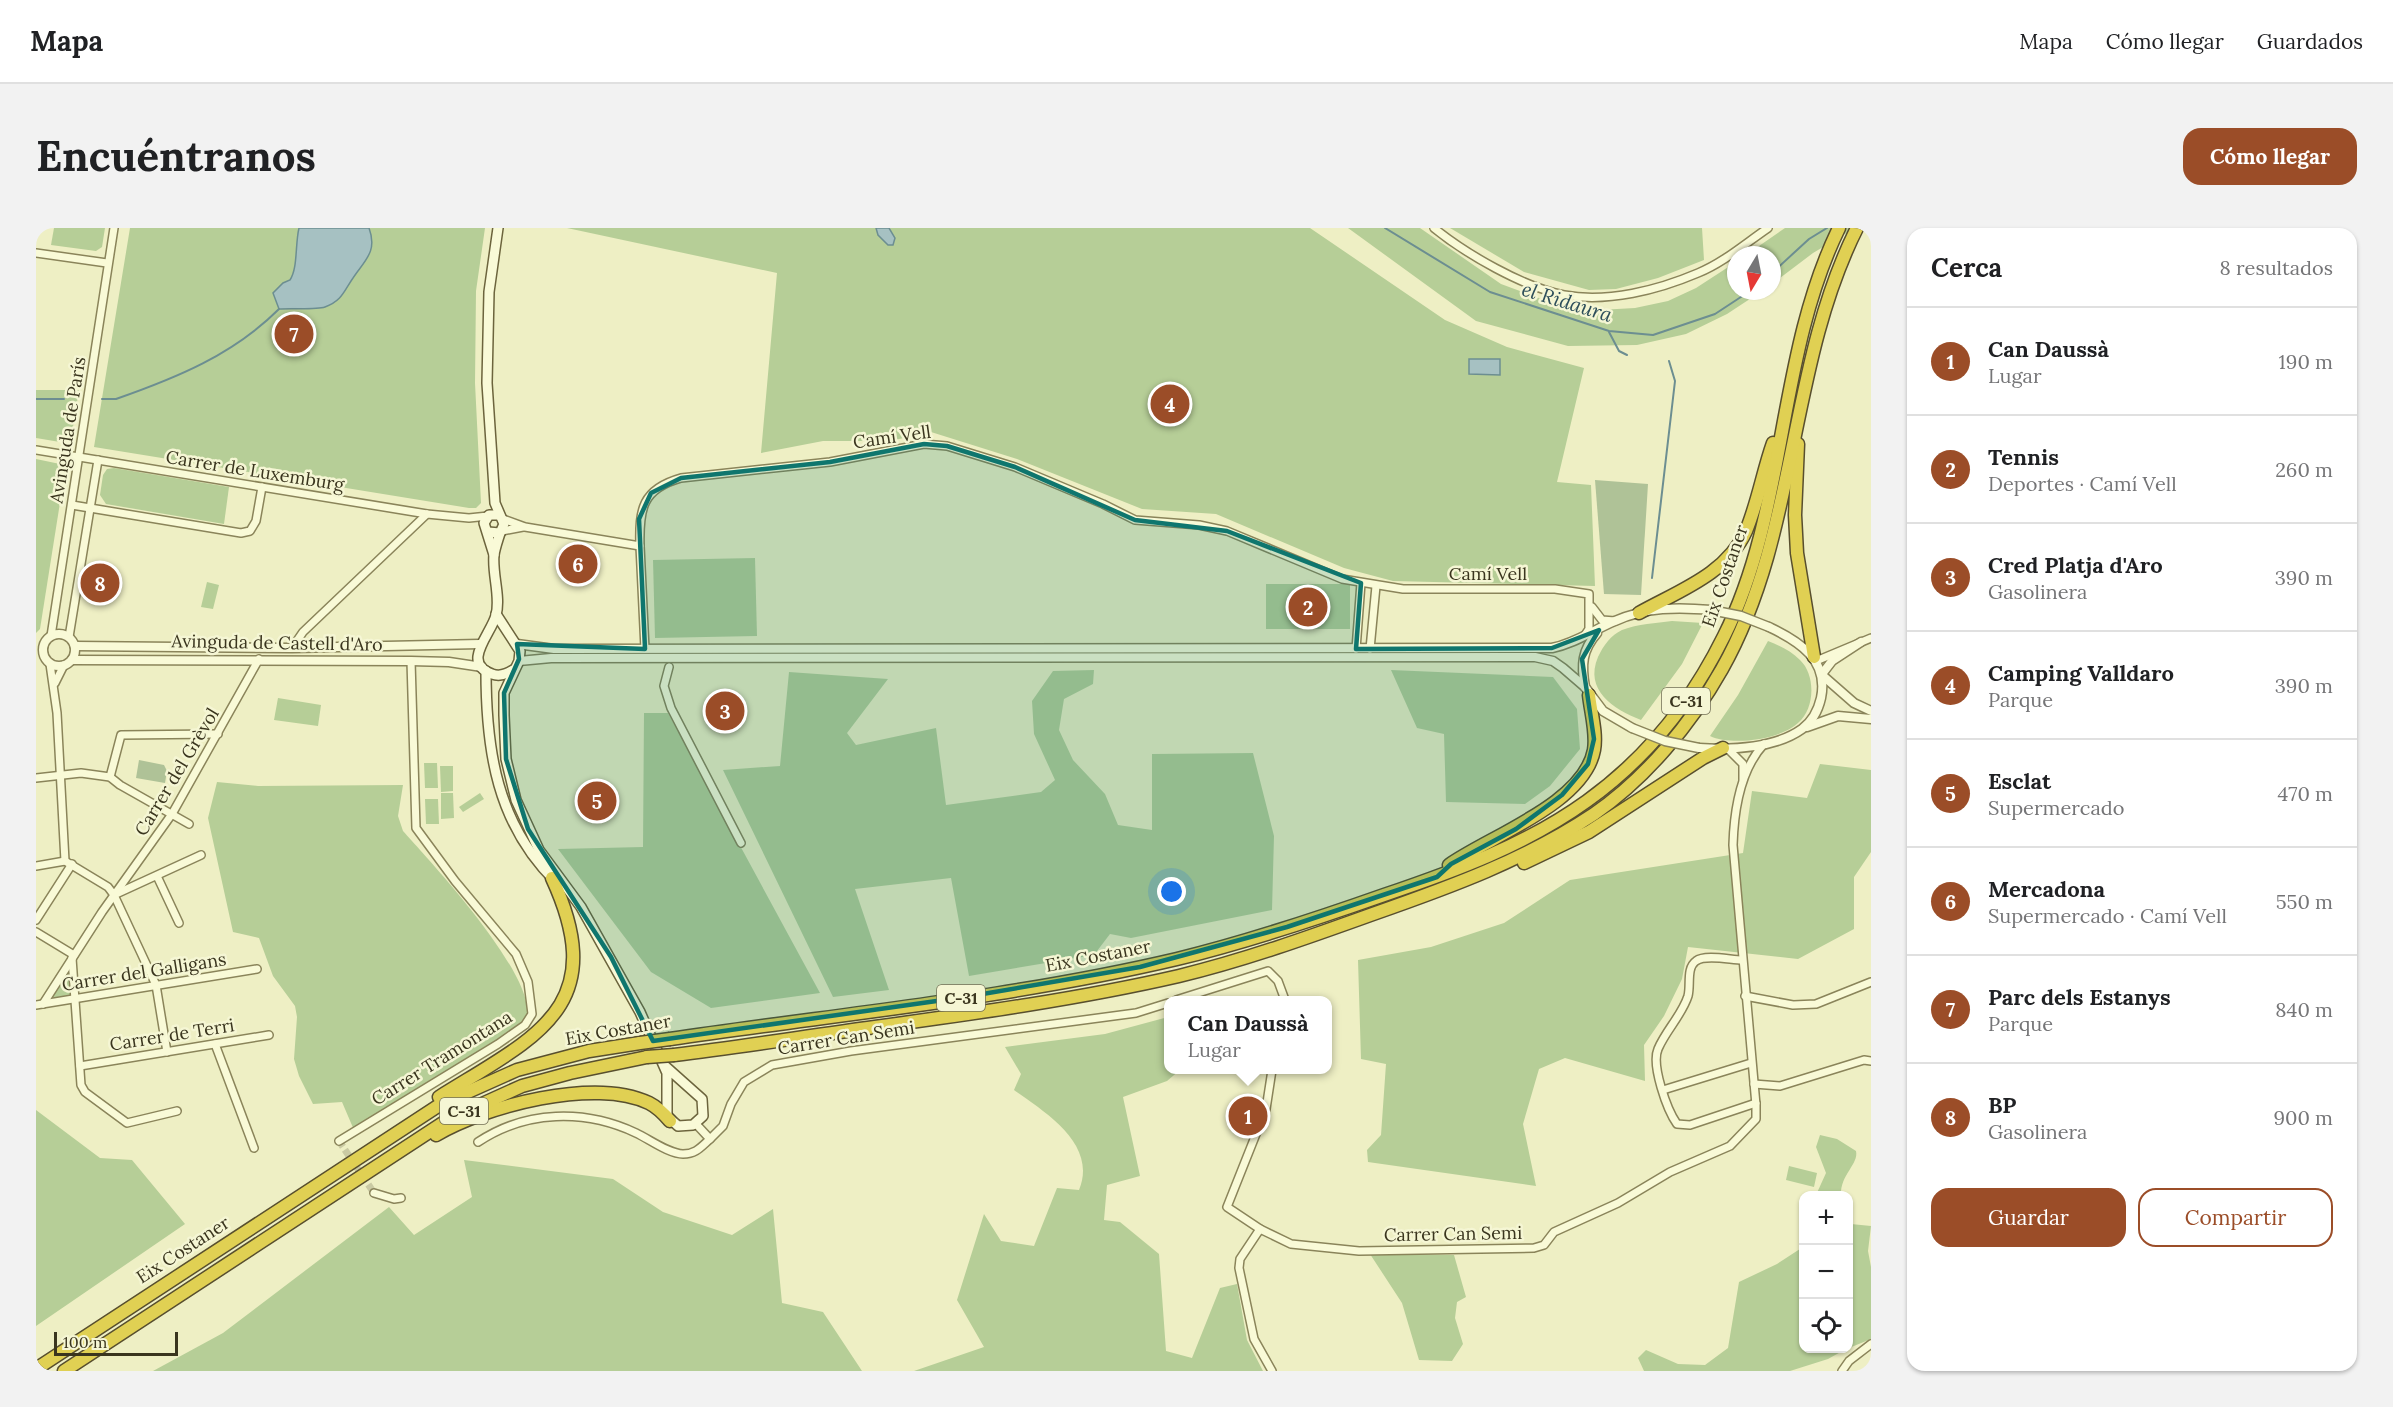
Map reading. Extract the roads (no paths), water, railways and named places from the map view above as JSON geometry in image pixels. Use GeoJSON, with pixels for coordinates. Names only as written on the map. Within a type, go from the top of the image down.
{"type":"FeatureCollection","features":[{"type":"Feature","properties":{"kind":"highway","name":"Eix Costaner"},"geometry":{"type":"LineString","coordinates":[[36,1369],[364,1154],[412,1120],[490,1080],[544,1062],[640,1043],[1057,983],[1167,961],[1287,927],[1437,877],[1504,849],[1572,812],[1640,756],[1677,714],[1708,666],[1742,595],[1769,501],[1803,328],[1821,268],[1839,228]]}},
{"type":"Feature","properties":{"kind":"highway","name":"Eix Costaner"},"geometry":{"type":"LineString","coordinates":[[64,1371],[421,1135],[497,1096],[549,1078],[647,1057],[1002,1009],[1180,975],[1294,942],[1483,875],[1552,839],[1595,813],[1647,767],[1688,721],[1722,669],[1760,584],[1798,429],[1819,326],[1843,257],[1857,228]]}},
{"type":"Feature","properties":{"kind":"highway"},"geometry":{"type":"LineString","coordinates":[[1639,613],[1704,578],[1721,565],[1737,545],[1751,517],[1785,411]]}},
{"type":"Feature","properties":{"kind":"highway"},"geometry":{"type":"LineString","coordinates":[[1798,429],[1797,553],[1815,659]]}},
{"type":"Feature","properties":{"kind":"highway","name":"C-31"},"geometry":{"type":"LineString","coordinates":[[1437,877],[1451,864],[1516,829],[1579,779],[1594,751],[1587,691]]}},
{"type":"Feature","properties":{"kind":"highway","name":"C-31"},"geometry":{"type":"LineString","coordinates":[[1483,875],[1495,875],[1581,837],[1703,758],[1725,749]]}},
{"type":"Feature","properties":{"kind":"highway"},"geometry":{"type":"LineString","coordinates":[[329,1175],[385,1132],[514,1052],[536,1036],[555,1015],[568,989],[573,962],[572,930],[552,878]]}},
{"type":"Feature","properties":{"kind":"highway"},"geometry":{"type":"LineString","coordinates":[[304,1214],[321,1208],[441,1132],[506,1106],[537,1098],[595,1094],[648,1103],[670,1121]]}},
{"type":"Feature","properties":{"kind":"main road"},"geometry":{"type":"LineString","coordinates":[[498,228],[489,292],[487,383],[495,503],[492,520],[496,614],[482,642],[478,656],[484,669],[494,769],[499,793],[531,851],[552,878],[581,907]]}},
{"type":"Feature","properties":{"kind":"main road"},"geometry":{"type":"LineString","coordinates":[[492,520],[501,532]]}},
{"type":"Feature","properties":{"kind":"main road"},"geometry":{"type":"LineString","coordinates":[[492,520],[501,532]]}},
{"type":"Feature","properties":{"kind":"main road"},"geometry":{"type":"LineString","coordinates":[[494,555],[501,532]]}},
{"type":"Feature","properties":{"kind":"main road"},"geometry":{"type":"LineString","coordinates":[[496,614],[517,644],[516,665],[504,693],[506,759],[516,800],[539,850],[581,907],[612,957],[665,1066],[701,1096],[704,1106],[703,1116],[696,1124],[681,1127],[670,1121],[666,1112],[665,1066]]}},
{"type":"Feature","properties":{"kind":"main road"},"geometry":{"type":"LineString","coordinates":[[482,642],[496,633],[510,636]]}},
{"type":"Feature","properties":{"kind":"main road"},"geometry":{"type":"LineString","coordinates":[[484,669],[500,675],[516,665]]}},
{"type":"Feature","properties":{"kind":"main road"},"geometry":{"type":"LineString","coordinates":[[666,1101],[677,1090],[693,1090]]}},
{"type":"Feature","properties":{"kind":"street","name":"Avinguda de París"},"geometry":{"type":"LineString","coordinates":[[51,636],[114,228]]}},
{"type":"Feature","properties":{"kind":"street"},"geometry":{"type":"LineString","coordinates":[[1434,228],[1456,245],[1515,278],[1564,295],[1614,296],[1642,291],[1700,272],[1768,228]]}},
{"type":"Feature","properties":{"kind":"street"},"geometry":{"type":"LineString","coordinates":[[36,253],[107,263]]}},
{"type":"Feature","properties":{"kind":"street","name":"Camí Vell"},"geometry":{"type":"LineString","coordinates":[[645,649],[639,519],[651,493],[663,483],[681,478],[830,462],[924,444],[947,446],[986,457],[1104,504],[1135,520],[1199,525],[1227,531],[1342,579],[1361,584],[1449,590],[1555,589],[1589,594],[1591,605],[1602,620],[1615,621]]}},
{"type":"Feature","properties":{"kind":"street","name":"Carrer de Luxemburg"},"geometry":{"type":"LineString","coordinates":[[36,450],[427,514],[492,520]]}},
{"type":"Feature","properties":{"kind":"street","name":"Avinguda de París"},"geometry":{"type":"LineString","coordinates":[[69,637],[98,460]]}},
{"type":"Feature","properties":{"kind":"street"},"geometry":{"type":"LineString","coordinates":[[72,505],[241,533],[250,531],[256,520],[262,487]]}},
{"type":"Feature","properties":{"kind":"street"},"geometry":{"type":"LineString","coordinates":[[292,648],[303,632],[427,514]]}},
{"type":"Feature","properties":{"kind":"street"},"geometry":{"type":"LineString","coordinates":[[492,520],[640,546]]}},
{"type":"Feature","properties":{"kind":"street"},"geometry":{"type":"LineString","coordinates":[[501,532],[525,527]]}},
{"type":"Feature","properties":{"kind":"street"},"geometry":{"type":"LineString","coordinates":[[1356,649],[1361,584]]}},
{"type":"Feature","properties":{"kind":"street"},"geometry":{"type":"LineString","coordinates":[[1370,649],[1376,586]]}},
{"type":"Feature","properties":{"kind":"street"},"geometry":{"type":"LineString","coordinates":[[1584,638],[1589,629],[1591,605]]}},
{"type":"Feature","properties":{"kind":"street"},"geometry":{"type":"LineString","coordinates":[[517,644],[554,649],[1552,648],[1584,638],[1615,621],[1639,613],[1672,608],[1711,610],[1741,616],[1769,627],[1794,640],[1815,659],[1822,674],[1854,703],[1871,711]]}},
{"type":"Feature","properties":{"kind":"street"},"geometry":{"type":"LineString","coordinates":[[1587,691],[1582,659],[1585,650],[1599,630]]}},
{"type":"Feature","properties":{"kind":"street"},"geometry":{"type":"LineString","coordinates":[[36,920],[69,863],[54,686],[48,662],[40,645],[51,636],[60,634],[69,637],[75,646],[68,663],[57,675],[54,686]]}},
{"type":"Feature","properties":{"kind":"street"},"geometry":{"type":"LineString","coordinates":[[1815,659],[1871,638]]}},
{"type":"Feature","properties":{"kind":"street","name":"Avinguda de Castell d'Aro"},"geometry":{"type":"LineString","coordinates":[[75,646],[292,648],[482,642]]}},
{"type":"Feature","properties":{"kind":"street"},"geometry":{"type":"LineString","coordinates":[[1801,729],[1811,720],[1820,704],[1822,674],[1832,661],[1861,642]]}},
{"type":"Feature","properties":{"kind":"street"},"geometry":{"type":"LineString","coordinates":[[516,665],[551,658],[1527,657],[1553,661],[1587,691],[1603,711],[1632,728],[1665,741],[1699,748],[1725,749],[1764,744],[1838,716],[1871,719]]}},
{"type":"Feature","properties":{"kind":"street"},"geometry":{"type":"LineString","coordinates":[[36,659],[68,663]]}},
{"type":"Feature","properties":{"kind":"street","name":"Avinguda de Castell d'Aro"},"geometry":{"type":"LineString","coordinates":[[68,663],[259,659],[411,661],[449,662],[484,669]]}},
{"type":"Feature","properties":{"kind":"street","name":"Carrer del Grèvol"},"geometry":{"type":"LineString","coordinates":[[39,1004],[172,814],[259,659]]}},
{"type":"Feature","properties":{"kind":"street","name":"Carrer Tramontana"},"geometry":{"type":"LineString","coordinates":[[339,1141],[498,1044],[525,1025],[532,1014],[528,982],[516,954],[455,881],[416,828],[411,661]]}},
{"type":"Feature","properties":{"kind":"street"},"geometry":{"type":"LineString","coordinates":[[669,667],[664,686],[671,708],[741,843]]}},
{"type":"Feature","properties":{"kind":"street"},"geometry":{"type":"LineString","coordinates":[[110,777],[121,735],[218,735]]}},
{"type":"Feature","properties":{"kind":"street","name":"Carrer Can Semi"},"geometry":{"type":"LineString","coordinates":[[1271,1074],[1266,1109],[1227,1207],[1260,1229],[1291,1244],[1359,1251],[1534,1248],[1544,1245],[1554,1232],[1618,1203],[1670,1172],[1730,1146],[1755,1119],[1756,1103],[1742,960],[1733,845],[1734,824],[1750,762],[1764,744]]}},
{"type":"Feature","properties":{"kind":"street","name":"Carrer Can Semi"},"geometry":{"type":"LineString","coordinates":[[1725,749],[1743,764],[1743,782]]}},
{"type":"Feature","properties":{"kind":"street"},"geometry":{"type":"LineString","coordinates":[[36,778],[81,773],[110,777],[189,824]]}},
{"type":"Feature","properties":{"kind":"street"},"geometry":{"type":"LineString","coordinates":[[114,895],[201,855]]}},
{"type":"Feature","properties":{"kind":"street"},"geometry":{"type":"LineString","coordinates":[[36,866],[69,863],[108,887],[114,895],[156,986],[167,1052]]}},
{"type":"Feature","properties":{"kind":"street"},"geometry":{"type":"LineString","coordinates":[[157,876],[179,923]]}},
{"type":"Feature","properties":{"kind":"street"},"geometry":{"type":"LineString","coordinates":[[36,932],[73,957],[81,1085],[85,1092],[126,1123],[177,1111]]}},
{"type":"Feature","properties":{"kind":"street"},"geometry":{"type":"LineString","coordinates":[[1742,960],[1700,958],[1694,962],[1690,969],[1688,996],[1656,1051],[1657,1071],[1671,1116],[1680,1125],[1690,1125],[1756,1103]]}},
{"type":"Feature","properties":{"kind":"street","name":"Carrer del Galligans"},"geometry":{"type":"LineString","coordinates":[[39,1004],[256,969]]}},
{"type":"Feature","properties":{"kind":"street"},"geometry":{"type":"LineString","coordinates":[[1189,996],[1268,971],[1278,981],[1284,996]]}},
{"type":"Feature","properties":{"kind":"street"},"geometry":{"type":"LineString","coordinates":[[1745,996],[1793,1005],[1816,1004],[1871,982]]}},
{"type":"Feature","properties":{"kind":"street","name":"Carrer Can Semi"},"geometry":{"type":"LineString","coordinates":[[710,1139],[723,1126],[731,1104],[744,1082],[772,1065],[851,1051],[1136,1013],[1164,1004]]}},
{"type":"Feature","properties":{"kind":"street","name":"Carrer de Terri"},"geometry":{"type":"LineString","coordinates":[[80,1066],[269,1035]]}},
{"type":"Feature","properties":{"kind":"street"},"geometry":{"type":"LineString","coordinates":[[215,1044],[254,1148]]}},
{"type":"Feature","properties":{"kind":"street"},"geometry":{"type":"LineString","coordinates":[[1754,1084],[1780,1086],[1864,1060],[1871,1061]]}},
{"type":"Feature","properties":{"kind":"street"},"geometry":{"type":"LineString","coordinates":[[1663,1090],[1752,1063]]}},
{"type":"Feature","properties":{"kind":"street"},"geometry":{"type":"LineString","coordinates":[[478,1142],[504,1126],[530,1120],[577,1115],[601,1120],[681,1154],[696,1152],[710,1139],[696,1124]]}},
{"type":"Feature","properties":{"kind":"street"},"geometry":{"type":"LineString","coordinates":[[374,1193],[401,1198]]}},
{"type":"Feature","properties":{"kind":"street"},"geometry":{"type":"LineString","coordinates":[[1260,1229],[1240,1259],[1239,1268],[1254,1339],[1272,1371]]}},
{"type":"Feature","properties":{"kind":"street"},"geometry":{"type":"LineString","coordinates":[[1842,1371],[1849,1361],[1871,1344]]}},
{"type":"Feature","properties":{"kind":"water"},"geometry":{"type":"Polygon","coordinates":[[[299,228],[369,228],[371,250],[345,291],[331,305],[309,309],[279,309],[273,293],[293,275],[299,228]]]}},
{"type":"Feature","properties":{"kind":"water"},"geometry":{"type":"Polygon","coordinates":[[[876,228],[889,228],[895,238],[893,245],[888,245],[878,235],[876,228]]]}},
{"type":"Feature","properties":{"kind":"water"},"geometry":{"type":"Polygon","coordinates":[[[1469,359],[1500,359],[1500,375],[1469,374],[1469,359]]]}},
{"type":"Feature","properties":{"kind":"waterway","name":"el Ridaura"},"geometry":{"type":"LineString","coordinates":[[1385,228],[1490,292],[1609,331],[1653,335],[1715,314],[1736,300]]}},
{"type":"Feature","properties":{"kind":"waterway","name":"el Ridaura"},"geometry":{"type":"LineString","coordinates":[[1781,265],[1809,239],[1827,228]]}},
{"type":"Feature","properties":{"kind":"waterway"},"geometry":{"type":"LineString","coordinates":[[102,399],[116,399],[160,383],[203,363],[243,340],[279,309]]}},
{"type":"Feature","properties":{"kind":"waterway"},"geometry":{"type":"LineString","coordinates":[[1609,332],[1619,351],[1627,355]]}},
{"type":"Feature","properties":{"kind":"waterway"},"geometry":{"type":"LineString","coordinates":[[1652,578],[1675,381],[1669,361]]}},
{"type":"Feature","properties":{"kind":"waterway"},"geometry":{"type":"LineString","coordinates":[[36,399],[64,399]]}},
{"type":"Feature","properties":{"kind":"tunnel"},"geometry":{"type":"LineString","coordinates":[[339,1141],[374,1193]]}},
{"type":"Feature","properties":{"kind":"place","name":"Parc dels Estanys"},"geometry":{"type":"Point","coordinates":[294,334]}},
{"type":"Feature","properties":{"kind":"place","name":"Camping Valldaro"},"geometry":{"type":"Point","coordinates":[1170,404]}},
{"type":"Feature","properties":{"kind":"place","name":"Mercadona"},"geometry":{"type":"Point","coordinates":[578,564]}},
{"type":"Feature","properties":{"kind":"place","name":"BP"},"geometry":{"type":"Point","coordinates":[100,583]}},
{"type":"Feature","properties":{"kind":"place","name":"Tennis"},"geometry":{"type":"Point","coordinates":[1308,607]}},
{"type":"Feature","properties":{"kind":"place","name":"Cred Platja d'Aro"},"geometry":{"type":"Point","coordinates":[725,711]}},
{"type":"Feature","properties":{"kind":"place","name":"Esclat"},"geometry":{"type":"Point","coordinates":[597,801]}},
{"type":"Feature","properties":{"kind":"place","name":"Can Daussà"},"geometry":{"type":"Point","coordinates":[1248,1116]}}]}
